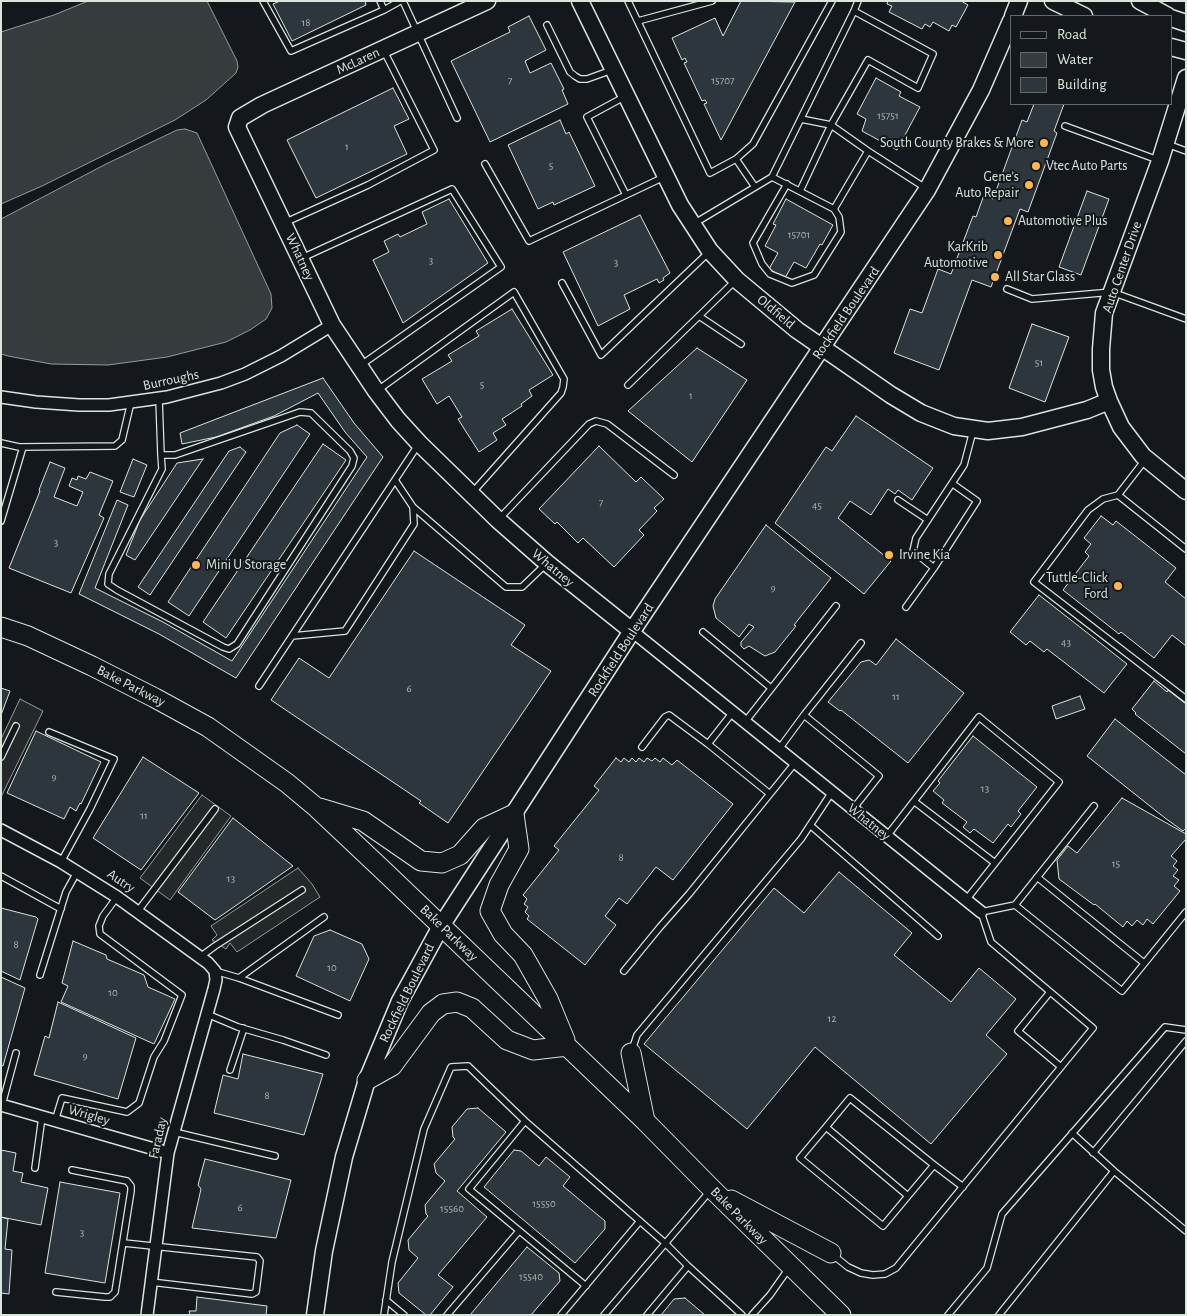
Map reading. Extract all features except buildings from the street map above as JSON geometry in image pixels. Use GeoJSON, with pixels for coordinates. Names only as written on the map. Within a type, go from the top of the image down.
{"type":"FeatureCollection","features":[{"type":"Feature","properties":{"kind":"main road","name":"Bake Parkway"},"geometry":{"type":"LineString","coordinates":[[1,627],[28,636],[155,698],[208,728],[287,783],[314,806],[567,1046],[841,1315]]}},
{"type":"Feature","properties":{"kind":"main road"},"geometry":{"type":"LineString","coordinates":[[314,806],[363,821],[421,861],[442,863],[460,855],[484,828],[514,814],[519,849],[499,885],[490,911],[503,934],[523,955],[548,999],[567,1046],[533,1050],[507,1040],[472,1008],[457,1002],[443,1004],[431,1013],[392,1066],[367,1080]]}},
{"type":"Feature","properties":{"kind":"main road"},"geometry":{"type":"LineString","coordinates":[[631,1053],[645,1121]]}},
{"type":"Feature","properties":{"kind":"main road"},"geometry":{"type":"LineString","coordinates":[[712,1189],[831,1253]]}},
{"type":"Feature","properties":{"kind":"street","name":"McLaren"},"geometry":{"type":"LineString","coordinates":[[238,127],[240,118],[262,105],[487,1]]}},
{"type":"Feature","properties":{"kind":"street","name":"Oldfield"},"geometry":{"type":"LineString","coordinates":[[580,1],[680,205],[710,251],[737,280],[797,330],[891,395],[921,413],[954,426],[988,431],[1022,427],[1087,410],[1109,401]]}},
{"type":"Feature","properties":{"kind":"street"},"geometry":{"type":"LineString","coordinates":[[1013,15],[1019,1]]}},
{"type":"Feature","properties":{"kind":"street"},"geometry":{"type":"LineString","coordinates":[[1053,1],[1082,15]]}},
{"type":"Feature","properties":{"kind":"street"},"geometry":{"type":"LineString","coordinates":[[1140,1],[1165,15]]}},
{"type":"Feature","properties":{"kind":"street"},"geometry":{"type":"LineString","coordinates":[[1172,18],[1186,23]]}},
{"type":"Feature","properties":{"kind":"street","name":"Rockfield Boulevard"},"geometry":{"type":"LineString","coordinates":[[316,1315],[324,1251],[344,1157],[367,1080],[400,1001],[441,926],[632,631],[927,190],[973,106],[1010,23]]}},
{"type":"Feature","properties":{"kind":"street"},"geometry":{"type":"LineString","coordinates":[[1172,47],[1186,51]]}},
{"type":"Feature","properties":{"kind":"street","name":"Auto Center Drive"},"geometry":{"type":"LineString","coordinates":[[1186,78],[1160,161],[1104,313],[1101,349],[1102,378],[1109,401],[1121,427],[1147,459],[1186,491]]}},
{"type":"Feature","properties":{"kind":"street","name":"Whatney"},"geometry":{"type":"LineString","coordinates":[[238,127],[332,325],[376,391],[419,443],[470,495],[546,563],[981,912]]}},
{"type":"Feature","properties":{"kind":"street","name":"Burroughs"},"geometry":{"type":"LineString","coordinates":[[1,397],[79,405],[159,399],[194,391],[245,374],[281,356],[332,325]]}},
{"type":"Feature","properties":{"kind":"street","name":"Autry"},"geometry":{"type":"LineString","coordinates":[[1,830],[61,862],[117,897],[208,963],[215,971]]}},
{"type":"Feature","properties":{"kind":"street","name":"Faraday"},"geometry":{"type":"LineString","coordinates":[[147,1315],[168,1153],[216,980],[215,971]]}},
{"type":"Feature","properties":{"kind":"street","name":"Wrigley"},"geometry":{"type":"LineString","coordinates":[[2,1105],[168,1153]]}},
{"type":"Feature","properties":{"kind":"lane"},"geometry":{"type":"LineString","coordinates":[[263,1],[290,51],[401,1],[418,33],[457,118]]}},
{"type":"Feature","properties":{"kind":"lane"},"geometry":{"type":"LineString","coordinates":[[380,1],[384,10]]}},
{"type":"Feature","properties":{"kind":"lane"},"geometry":{"type":"LineString","coordinates":[[628,1],[710,174],[736,159],[753,144],[832,1]]}},
{"type":"Feature","properties":{"kind":"lane"},"geometry":{"type":"LineString","coordinates":[[638,21],[712,1]]}},
{"type":"Feature","properties":{"kind":"lane"},"geometry":{"type":"LineString","coordinates":[[693,224],[772,177],[858,1]]}},
{"type":"Feature","properties":{"kind":"lane"},"geometry":{"type":"LineString","coordinates":[[800,191],[831,125],[868,60],[918,88],[934,54],[854,11]]}},
{"type":"Feature","properties":{"kind":"lane"},"geometry":{"type":"LineString","coordinates":[[547,25],[570,72],[574,76],[586,79],[613,69]]}},
{"type":"Feature","properties":{"kind":"lane"},"geometry":{"type":"LineString","coordinates":[[284,223],[368,185],[434,150],[383,49]]}},
{"type":"Feature","properties":{"kind":"lane"},"geometry":{"type":"LineString","coordinates":[[626,96],[587,117],[626,195]]}},
{"type":"Feature","properties":{"kind":"lane"},"geometry":{"type":"LineString","coordinates":[[801,119],[831,125],[927,190]]}},
{"type":"Feature","properties":{"kind":"lane"},"geometry":{"type":"LineString","coordinates":[[1065,126],[1160,161]]}},
{"type":"Feature","properties":{"kind":"lane"},"geometry":{"type":"LineString","coordinates":[[1165,144],[1186,151]]}},
{"type":"Feature","properties":{"kind":"lane"},"geometry":{"type":"LineString","coordinates":[[834,209],[868,151]]}},
{"type":"Feature","properties":{"kind":"lane"},"geometry":{"type":"LineString","coordinates":[[736,159],[755,187]]}},
{"type":"Feature","properties":{"kind":"lane"},"geometry":{"type":"LineString","coordinates":[[484,164],[529,241],[666,176]]}},
{"type":"Feature","properties":{"kind":"lane"},"geometry":{"type":"LineString","coordinates":[[772,177],[787,184],[834,209],[839,217],[841,232],[814,275],[792,282],[770,274],[762,264],[753,243],[787,184]]}},
{"type":"Feature","properties":{"kind":"lane"},"geometry":{"type":"LineString","coordinates":[[300,258],[452,189],[501,267],[360,366]]}},
{"type":"Feature","properties":{"kind":"lane"},"geometry":{"type":"LineString","coordinates":[[562,284],[601,355],[710,251]]}},
{"type":"Feature","properties":{"kind":"lane"},"geometry":{"type":"LineString","coordinates":[[628,385],[737,280]]}},
{"type":"Feature","properties":{"kind":"lane"},"geometry":{"type":"LineString","coordinates":[[1007,289],[1032,299],[1112,292],[1186,319]]}},
{"type":"Feature","properties":{"kind":"lane"},"geometry":{"type":"LineString","coordinates":[[376,391],[514,292],[564,379],[563,388],[561,393],[470,495]]}},
{"type":"Feature","properties":{"kind":"lane"},"geometry":{"type":"LineString","coordinates":[[699,316],[741,344]]}},
{"type":"Feature","properties":{"kind":"lane"},"geometry":{"type":"LineString","coordinates":[[159,399],[161,455],[162,469],[109,574],[108,584],[229,649],[237,644],[352,466],[354,458],[350,451],[311,413],[300,412],[175,455],[161,455]]}},
{"type":"Feature","properties":{"kind":"lane"},"geometry":{"type":"LineString","coordinates":[[1,443],[23,447],[115,446],[122,440],[131,402]]}},
{"type":"Feature","properties":{"kind":"lane"},"geometry":{"type":"LineString","coordinates":[[498,520],[589,424],[596,421],[607,424],[674,475]]}},
{"type":"Feature","properties":{"kind":"lane"},"geometry":{"type":"LineString","coordinates":[[934,568],[913,550],[916,538],[964,465],[973,430]]}},
{"type":"Feature","properties":{"kind":"lane"},"geometry":{"type":"LineString","coordinates":[[258,686],[419,443]]}},
{"type":"Feature","properties":{"kind":"lane"},"geometry":{"type":"LineString","coordinates":[[1,521],[23,447]]}},
{"type":"Feature","properties":{"kind":"lane"},"geometry":{"type":"LineString","coordinates":[[1147,459],[1118,495],[1103,498],[1088,510],[1034,582],[1186,699]]}},
{"type":"Feature","properties":{"kind":"lane"},"geometry":{"type":"LineString","coordinates":[[396,480],[413,507],[506,587],[522,587],[546,563]]}},
{"type":"Feature","properties":{"kind":"lane"},"geometry":{"type":"LineString","coordinates":[[906,607],[934,568],[977,500],[953,484]]}},
{"type":"Feature","properties":{"kind":"lane"},"geometry":{"type":"LineString","coordinates":[[1118,495],[1186,549]]}},
{"type":"Feature","properties":{"kind":"lane"},"geometry":{"type":"LineString","coordinates":[[898,500],[928,520]]}},
{"type":"Feature","properties":{"kind":"lane"},"geometry":{"type":"LineString","coordinates":[[292,636],[345,631],[414,524],[413,507]]}},
{"type":"Feature","properties":{"kind":"lane"},"geometry":{"type":"LineString","coordinates":[[745,722],[836,606]]}},
{"type":"Feature","properties":{"kind":"lane"},"geometry":{"type":"LineString","coordinates":[[703,632],[771,688]]}},
{"type":"Feature","properties":{"kind":"lane"},"geometry":{"type":"LineString","coordinates":[[779,749],[861,643]]}},
{"type":"Feature","properties":{"kind":"lane"},"geometry":{"type":"LineString","coordinates":[[708,744],[733,712]]}},
{"type":"Feature","properties":{"kind":"lane"},"geometry":{"type":"LineString","coordinates":[[642,747],[665,717],[669,715],[770,794]]}},
{"type":"Feature","properties":{"kind":"lane"},"geometry":{"type":"LineString","coordinates":[[804,715],[879,776],[853,809]]}},
{"type":"Feature","properties":{"kind":"lane"},"geometry":{"type":"LineString","coordinates":[[887,836],[979,717],[1059,782],[966,900]]}},
{"type":"Feature","properties":{"kind":"lane"},"geometry":{"type":"LineString","coordinates":[[1,757],[16,726]]}},
{"type":"Feature","properties":{"kind":"lane"},"geometry":{"type":"LineString","coordinates":[[49,732],[114,758],[90,809],[61,862]]}},
{"type":"Feature","properties":{"kind":"lane"},"geometry":{"type":"LineString","coordinates":[[624,972],[795,762]]}},
{"type":"Feature","properties":{"kind":"lane"},"geometry":{"type":"LineString","coordinates":[[631,1053],[637,1035],[794,846],[832,792]]}},
{"type":"Feature","properties":{"kind":"lane"},"geometry":{"type":"LineString","coordinates":[[915,802],[994,863]]}},
{"type":"Feature","properties":{"kind":"lane"},"geometry":{"type":"LineString","coordinates":[[831,1253],[848,1267],[862,1273],[873,1275],[885,1274],[896,1268],[1094,1028],[991,942],[981,912],[1015,905],[1094,806]]}},
{"type":"Feature","properties":{"kind":"lane"},"geometry":{"type":"LineString","coordinates":[[138,911],[215,809]]}},
{"type":"Feature","properties":{"kind":"lane"},"geometry":{"type":"LineString","coordinates":[[810,825],[938,936]]}},
{"type":"Feature","properties":{"kind":"lane"},"geometry":{"type":"LineString","coordinates":[[40,975],[66,892],[77,872]]}},
{"type":"Feature","properties":{"kind":"lane"},"geometry":{"type":"LineString","coordinates":[[1,876],[61,909]]}},
{"type":"Feature","properties":{"kind":"lane"},"geometry":{"type":"LineString","coordinates":[[1037,877],[1144,963]]}},
{"type":"Feature","properties":{"kind":"lane"},"geometry":{"type":"LineString","coordinates":[[200,957],[302,890]]}},
{"type":"Feature","properties":{"kind":"lane"},"geometry":{"type":"LineString","coordinates":[[55,1121],[62,1098],[127,1112],[139,1102],[154,1057],[164,1041],[182,995],[100,934],[99,926],[103,916],[117,897]]}},
{"type":"Feature","properties":{"kind":"lane"},"geometry":{"type":"LineString","coordinates":[[1015,905],[1122,991],[1186,912]]}},
{"type":"Feature","properties":{"kind":"lane"},"geometry":{"type":"LineString","coordinates":[[240,978],[324,917]]}},
{"type":"Feature","properties":{"kind":"lane"},"geometry":{"type":"LineString","coordinates":[[215,971],[240,978],[338,1015]]}},
{"type":"Feature","properties":{"kind":"lane"},"geometry":{"type":"LineString","coordinates":[[1050,992],[1018,1031],[1061,1067]]}},
{"type":"Feature","properties":{"kind":"lane"},"geometry":{"type":"LineString","coordinates":[[207,1014],[243,1028],[326,1055]]}},
{"type":"Feature","properties":{"kind":"lane"},"geometry":{"type":"LineString","coordinates":[[948,1315],[987,1268],[1002,1214],[1165,1026],[1186,1030]]}},
{"type":"Feature","properties":{"kind":"lane"},"geometry":{"type":"LineString","coordinates":[[230,1070],[244,1032],[243,1028]]}},
{"type":"Feature","properties":{"kind":"lane"},"geometry":{"type":"LineString","coordinates":[[1094,1152],[1186,1041]]}},
{"type":"Feature","properties":{"kind":"lane"},"geometry":{"type":"LineString","coordinates":[[2,1105],[16,1053]]}},
{"type":"Feature","properties":{"kind":"lane"},"geometry":{"type":"LineString","coordinates":[[384,1315],[392,1262],[424,1128],[451,1067],[468,1066],[525,1121],[665,1243],[742,1315]]}},
{"type":"Feature","properties":{"kind":"lane"},"geometry":{"type":"LineString","coordinates":[[934,1166],[883,1226],[800,1158],[850,1098],[934,1166],[963,1186]]}},
{"type":"Feature","properties":{"kind":"lane"},"geometry":{"type":"LineString","coordinates":[[35,1168],[42,1117]]}},
{"type":"Feature","properties":{"kind":"lane"},"geometry":{"type":"LineString","coordinates":[[525,1121],[469,1189],[586,1286]]}},
{"type":"Feature","properties":{"kind":"lane"},"geometry":{"type":"LineString","coordinates":[[826,1127],[908,1196]]}},
{"type":"Feature","properties":{"kind":"lane"},"geometry":{"type":"LineString","coordinates":[[174,1132],[275,1156]]}},
{"type":"Feature","properties":{"kind":"lane"},"geometry":{"type":"LineString","coordinates":[[1072,1133],[1186,1231]]}},
{"type":"Feature","properties":{"kind":"lane"},"geometry":{"type":"LineString","coordinates":[[56,1292],[110,1296],[115,1292],[124,1243],[131,1186],[127,1181],[72,1170]]}},
{"type":"Feature","properties":{"kind":"lane"},"geometry":{"type":"LineString","coordinates":[[999,1315],[1114,1171]]}},
{"type":"Feature","properties":{"kind":"lane"},"geometry":{"type":"LineString","coordinates":[[604,1315],[712,1189]]}},
{"type":"Feature","properties":{"kind":"lane"},"geometry":{"type":"LineString","coordinates":[[561,1315],[640,1221]]}},
{"type":"Feature","properties":{"kind":"lane"},"geometry":{"type":"LineString","coordinates":[[447,1315],[519,1230]]}},
{"type":"Feature","properties":{"kind":"lane"},"geometry":{"type":"LineString","coordinates":[[124,1243],[257,1257],[260,1261],[256,1292],[252,1294],[151,1282]]}},
{"type":"Feature","properties":{"kind":"lane"},"geometry":{"type":"LineString","coordinates":[[647,1315],[688,1266]]}},
{"type":"Feature","properties":{"kind":"lane"},"geometry":{"type":"LineString","coordinates":[[752,1315],[770,1295],[790,1266]]}},
{"type":"Feature","properties":{"kind":"lane"},"geometry":{"type":"LineString","coordinates":[[386,1300],[404,1315]]}},
{"type":"Feature","properties":{"kind":"shaded area"},"geometry":{"type":"Polygon","coordinates":[[[20,699],[43,711],[1,797],[1,739],[20,699]]]}},
{"type":"Feature","properties":{"kind":"shaded area"},"geometry":{"type":"Polygon","coordinates":[[[202,795],[231,816],[170,900],[140,878],[202,795]]]}},
{"type":"Feature","properties":{"kind":"shaded area"},"geometry":{"type":"Polygon","coordinates":[[[298,868],[320,897],[237,952],[230,943],[226,949],[212,940],[217,935],[211,926],[298,868]]]}},
{"type":"Feature","properties":{"kind":"water"},"geometry":{"type":"Polygon","coordinates":[[[88,1],[207,1],[237,61],[236,73],[206,100],[175,120],[42,186],[1,204],[1,32],[54,15],[88,1]]]}},
{"type":"Feature","properties":{"kind":"water"},"geometry":{"type":"Polygon","coordinates":[[[185,129],[197,133],[271,294],[272,308],[266,319],[250,330],[226,342],[167,357],[108,365],[51,364],[1,354],[1,219],[106,164],[177,130],[185,129]]]}},
{"type":"Feature","properties":{"kind":"place","name":"South County Brakes & More"},"geometry":{"type":"Point","coordinates":[1044,143]}},
{"type":"Feature","properties":{"kind":"place","name":"Vtec Auto Parts"},"geometry":{"type":"Point","coordinates":[1036,166]}},
{"type":"Feature","properties":{"kind":"place","name":"Gene’s Auto Repair"},"geometry":{"type":"Point","coordinates":[1029,185]}},
{"type":"Feature","properties":{"kind":"place","name":"Automotive Plus"},"geometry":{"type":"Point","coordinates":[1008,221]}},
{"type":"Feature","properties":{"kind":"place","name":"KarKrib Automotive"},"geometry":{"type":"Point","coordinates":[998,255]}},
{"type":"Feature","properties":{"kind":"place","name":"All Star Glass"},"geometry":{"type":"Point","coordinates":[995,277]}},
{"type":"Feature","properties":{"kind":"place","name":"Irvine Kia"},"geometry":{"type":"Point","coordinates":[889,555]}},
{"type":"Feature","properties":{"kind":"place","name":"Mini U Storage"},"geometry":{"type":"Point","coordinates":[196,565]}},
{"type":"Feature","properties":{"kind":"place","name":"Tuttle-Click Ford"},"geometry":{"type":"Point","coordinates":[1118,586]}}]}
